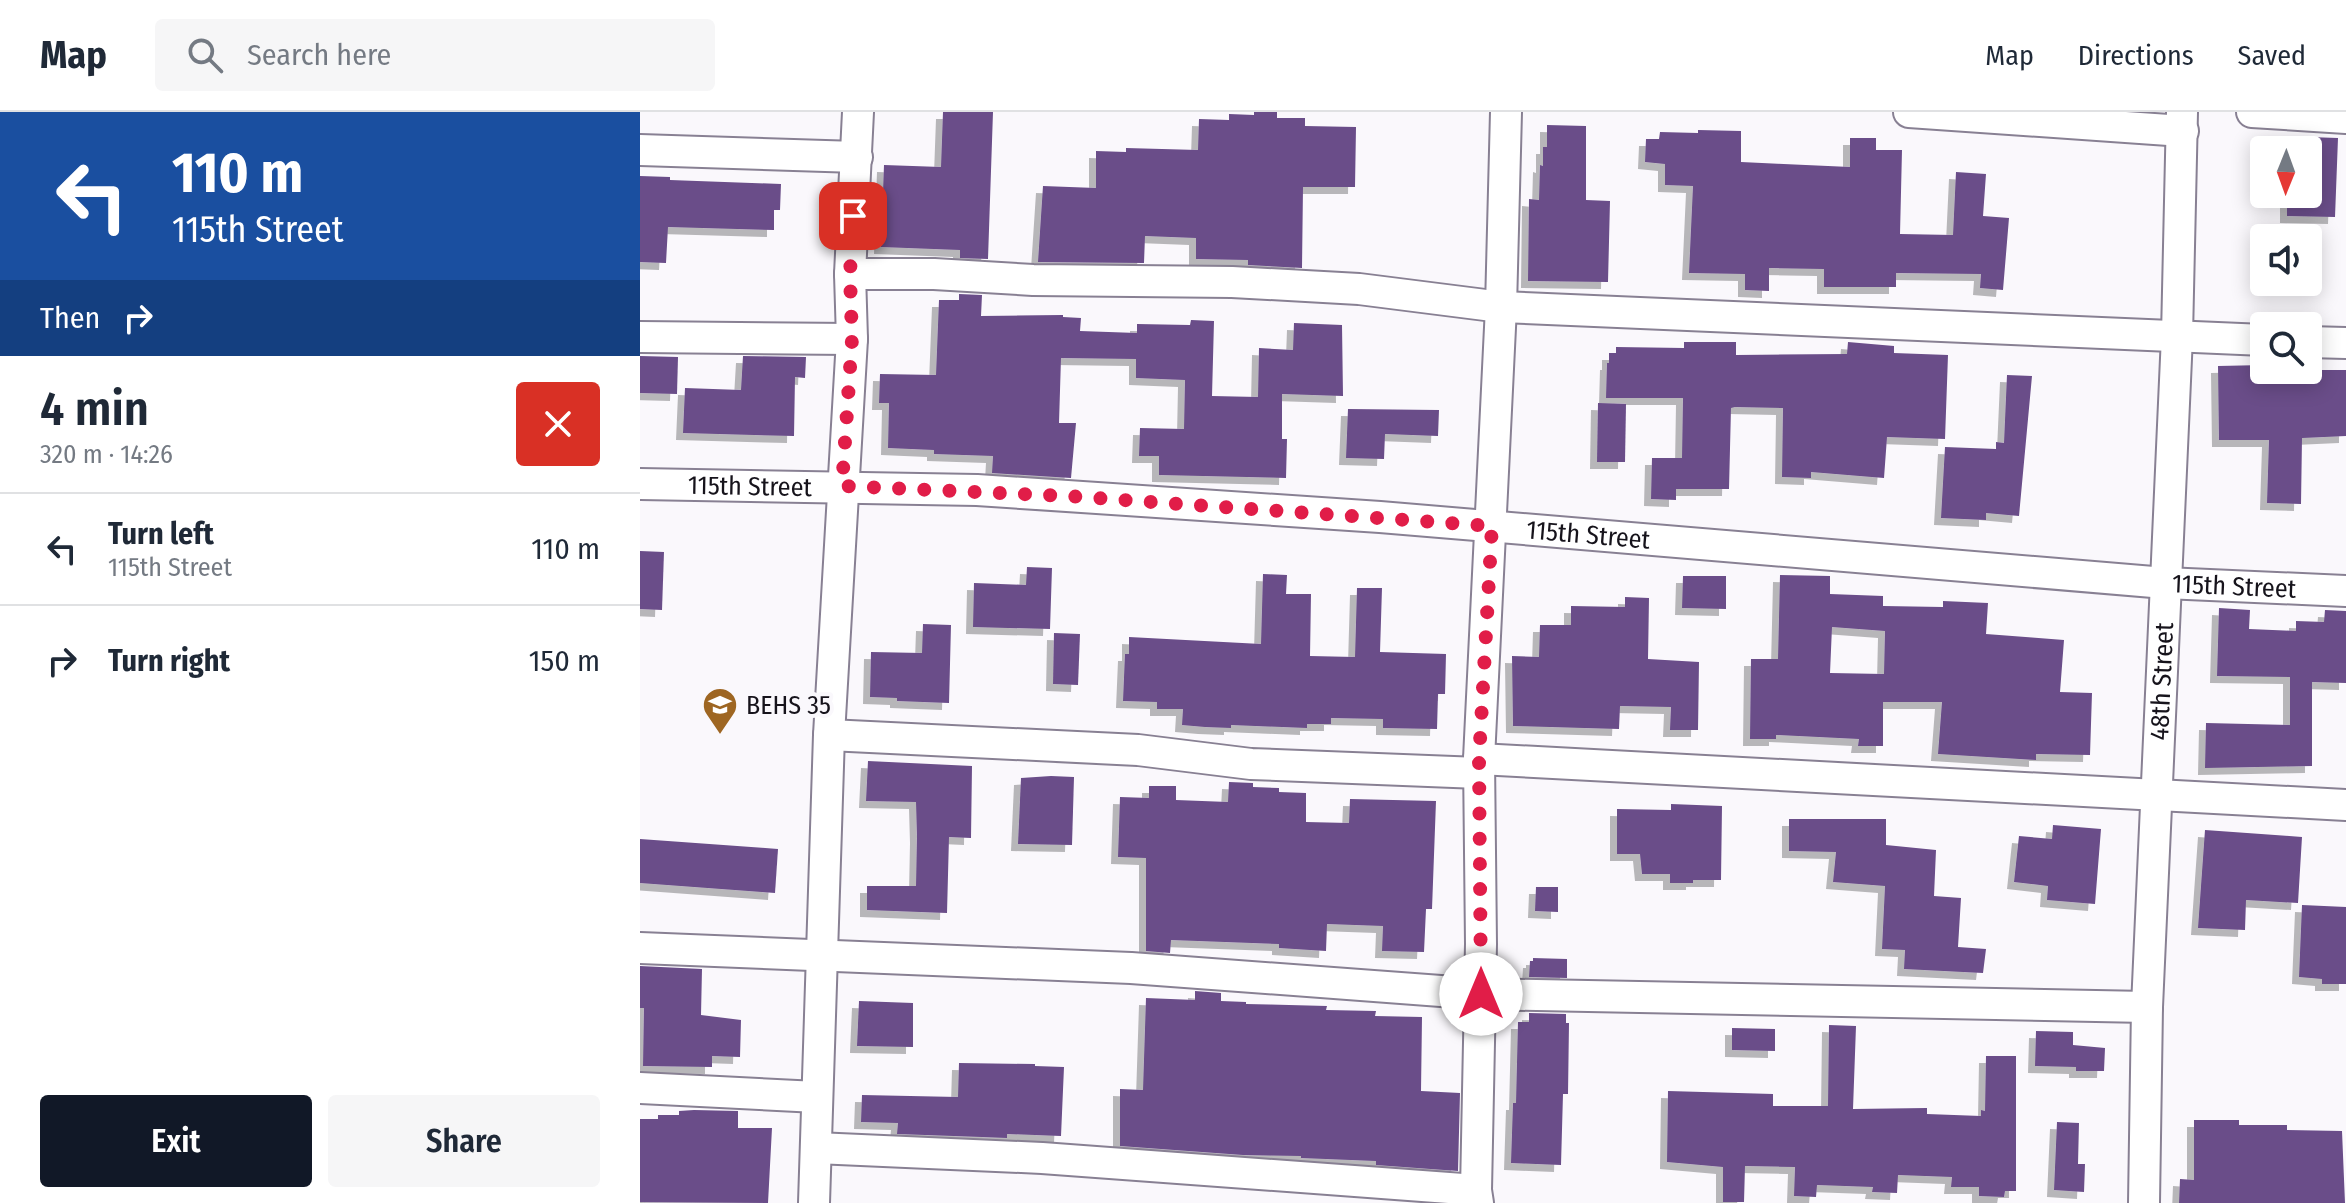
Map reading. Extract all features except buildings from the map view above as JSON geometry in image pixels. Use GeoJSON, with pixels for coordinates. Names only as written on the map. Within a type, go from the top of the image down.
{"type":"FeatureCollection","features":[{"type":"Feature","properties":{"kind":"street"},"geometry":{"type":"LineString","coordinates":[[814,1203],[829,735],[852,339],[850,274],[858,112]]}},
{"type":"Feature","properties":{"kind":"street"},"geometry":{"type":"LineString","coordinates":[[816,1148],[1042,1158],[1477,1196],[1481,994],[1479,766],[1492,526],[1506,112]]}},
{"type":"Feature","properties":{"kind":"street"},"geometry":{"type":"LineString","coordinates":[[1909,112],[2182,121]]}},
{"type":"Feature","properties":{"kind":"street"},"geometry":{"type":"LineString","coordinates":[[2252,112],[2346,118]]}},
{"type":"Feature","properties":{"kind":"street","name":"48th Street"},"geometry":{"type":"LineString","coordinates":[[2144,1203],[2147,1007],[2177,336],[2182,121]]}},
{"type":"Feature","properties":{"kind":"street"},"geometry":{"type":"LineString","coordinates":[[640,150],[857,157]]}},
{"type":"Feature","properties":{"kind":"street"},"geometry":{"type":"LineString","coordinates":[[850,274],[1232,282],[1359,289],[1501,307],[2250,339]]}},
{"type":"Feature","properties":{"kind":"street"},"geometry":{"type":"LineString","coordinates":[[640,337],[852,339]]}},
{"type":"Feature","properties":{"kind":"street"},"geometry":{"type":"LineString","coordinates":[[2322,342],[2346,343]]}},
{"type":"Feature","properties":{"kind":"street","name":"115th Street"},"geometry":{"type":"LineString","coordinates":[[640,484],[842,486],[1067,496],[1492,526],[2165,583],[2346,591]]}},
{"type":"Feature","properties":{"kind":"street"},"geometry":{"type":"LineString","coordinates":[[829,735],[1138,750],[1251,764],[1479,766],[2346,805]]}},
{"type":"Feature","properties":{"kind":"street"},"geometry":{"type":"LineString","coordinates":[[640,948],[1175,970],[1481,994],[2147,1007]]}},
{"type":"Feature","properties":{"kind":"street"},"geometry":{"type":"LineString","coordinates":[[640,1088],[817,1097]]}},
{"type":"Feature","properties":{"kind":"place","name":"BEHS 35"},"geometry":{"type":"Point","coordinates":[720,736]}},
{"type":"Feature","properties":{"kind":"route"},"geometry":{"type":"LineString","coordinates":[[853,216],[850,274],[852,339],[842,486],[977,490],[1492,526],[1479,759],[1481,994]]}}]}
